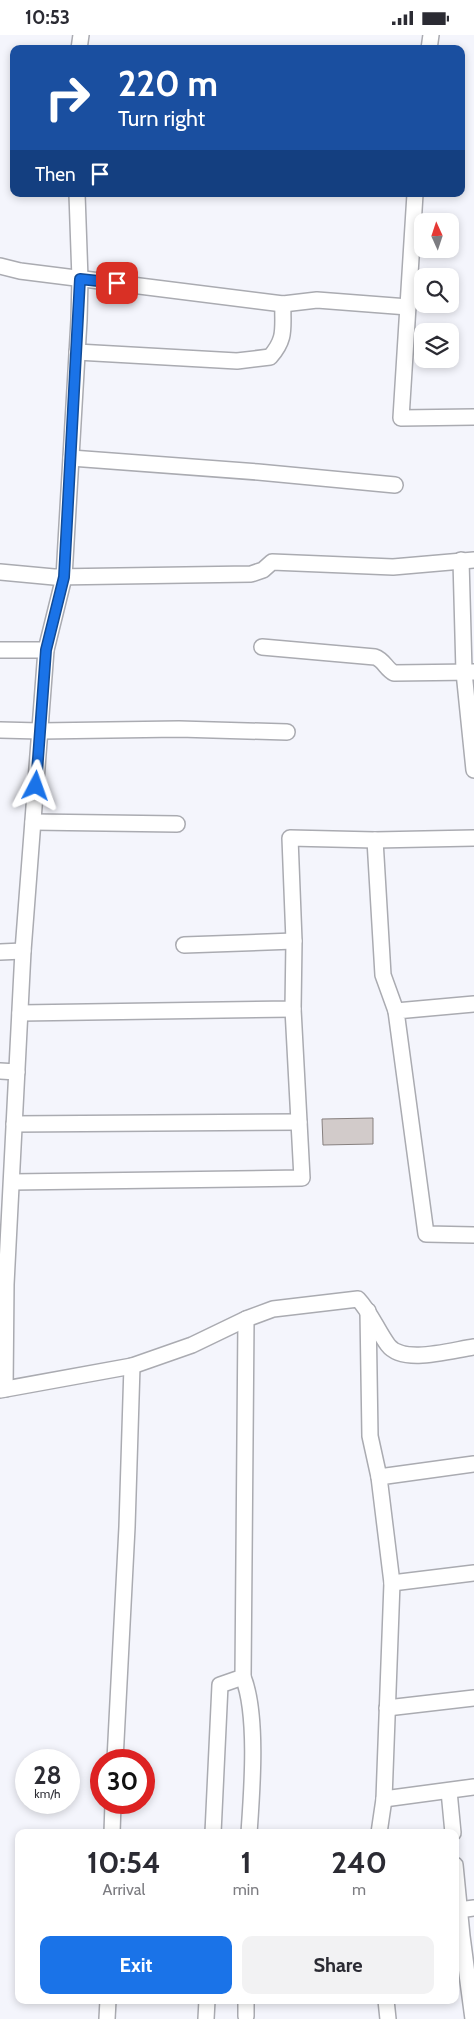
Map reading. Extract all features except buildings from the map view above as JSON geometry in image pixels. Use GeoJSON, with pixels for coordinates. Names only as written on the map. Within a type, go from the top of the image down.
{"type":"FeatureCollection","features":[{"type":"Feature","properties":{"kind":"street"},"geometry":{"type":"LineString","coordinates":[[77,197],[80,279],[64,577],[46,650],[23,951],[12,1182],[3,1284],[2,1390],[132,1366],[192,1345],[246,1319],[273,1309],[358,1299],[368,1310],[389,1346],[398,1352],[416,1356],[474,1347]]}},
{"type":"Feature","properties":{"kind":"street"},"geometry":{"type":"LineString","coordinates":[[415,197],[401,418],[474,417]]}},
{"type":"Feature","properties":{"kind":"street"},"geometry":{"type":"LineString","coordinates":[[0,266],[20,271],[283,304],[317,300],[408,307]]}},
{"type":"Feature","properties":{"kind":"street"},"geometry":{"type":"LineString","coordinates":[[77,352],[237,361],[270,357],[277,349],[283,337],[283,304]]}},
{"type":"Feature","properties":{"kind":"street"},"geometry":{"type":"LineString","coordinates":[[71,458],[258,472],[395,485]]}},
{"type":"Feature","properties":{"kind":"street"},"geometry":{"type":"LineString","coordinates":[[0,572],[64,577],[251,574],[264,570],[272,562],[393,567],[468,560],[469,672],[474,770]]}},
{"type":"Feature","properties":{"kind":"street"},"geometry":{"type":"LineString","coordinates":[[262,647],[375,657],[380,659],[394,673],[469,672]]}},
{"type":"Feature","properties":{"kind":"street"},"geometry":{"type":"LineString","coordinates":[[0,650],[46,650]]}},
{"type":"Feature","properties":{"kind":"street"},"geometry":{"type":"LineString","coordinates":[[0,729],[40,731],[179,729],[287,732]]}},
{"type":"Feature","properties":{"kind":"street"},"geometry":{"type":"LineString","coordinates":[[33,822],[177,824]]}},
{"type":"Feature","properties":{"kind":"street"},"geometry":{"type":"LineString","coordinates":[[12,1182],[302,1178],[293,1009],[294,941],[290,839],[474,838]]}},
{"type":"Feature","properties":{"kind":"street"},"geometry":{"type":"LineString","coordinates":[[375,840],[384,975],[396,1011],[426,1234],[474,1235]]}},
{"type":"Feature","properties":{"kind":"street"},"geometry":{"type":"LineString","coordinates":[[184,945],[294,941]]}},
{"type":"Feature","properties":{"kind":"street"},"geometry":{"type":"LineString","coordinates":[[0,952],[23,951]]}},
{"type":"Feature","properties":{"kind":"street"},"geometry":{"type":"LineString","coordinates":[[396,1011],[474,1004]]}},
{"type":"Feature","properties":{"kind":"street"},"geometry":{"type":"LineString","coordinates":[[20,1013],[293,1009]]}},
{"type":"Feature","properties":{"kind":"street"},"geometry":{"type":"LineString","coordinates":[[0,1071],[17,1072]]}},
{"type":"Feature","properties":{"kind":"street"},"geometry":{"type":"LineString","coordinates":[[14,1125],[299,1122]]}},
{"type":"Feature","properties":{"kind":"street"},"geometry":{"type":"LineString","coordinates":[[368,1310],[370,1436],[379,1477],[392,1583],[384,1799],[379,1829]]}},
{"type":"Feature","properties":{"kind":"street"},"geometry":{"type":"LineString","coordinates":[[246,1319],[243,1677],[250,1698],[252,1719],[249,1829]]}},
{"type":"Feature","properties":{"kind":"street"},"geometry":{"type":"LineString","coordinates":[[116,1749],[127,1527],[132,1366]]}},
{"type":"Feature","properties":{"kind":"street"},"geometry":{"type":"LineString","coordinates":[[379,1477],[474,1464]]}},
{"type":"Feature","properties":{"kind":"street"},"geometry":{"type":"LineString","coordinates":[[392,1583],[474,1573]]}},
{"type":"Feature","properties":{"kind":"street"},"geometry":{"type":"LineString","coordinates":[[213,1829],[220,1685],[243,1677]]}},
{"type":"Feature","properties":{"kind":"street"},"geometry":{"type":"LineString","coordinates":[[387,1708],[474,1698]]}},
{"type":"Feature","properties":{"kind":"street"},"geometry":{"type":"LineString","coordinates":[[384,1799],[474,1787]]}},
{"type":"Feature","properties":{"kind":"street"},"geometry":{"type":"LineString","coordinates":[[450,1791],[453,1829]]}},
{"type":"Feature","properties":{"kind":"street"},"geometry":{"type":"LineString","coordinates":[[112,1829],[113,1814]]}},
{"type":"Feature","properties":{"kind":"street"},"geometry":{"type":"LineString","coordinates":[[459,1881],[466,1909],[473,2019]]}},
{"type":"Feature","properties":{"kind":"street"},"geometry":{"type":"LineString","coordinates":[[107,2019],[108,2004]]}},
{"type":"Feature","properties":{"kind":"street"},"geometry":{"type":"LineString","coordinates":[[206,2019],[207,2004]]}},
{"type":"Feature","properties":{"kind":"street"},"geometry":{"type":"LineString","coordinates":[[246,2004],[246,2016]]}},
{"type":"Feature","properties":{"kind":"street"},"geometry":{"type":"LineString","coordinates":[[386,2004],[388,2019]]}},
{"type":"Feature","properties":{"kind":"route"},"geometry":{"type":"LineString","coordinates":[[36,786],[46,650],[64,577],[80,279],[117,283]]}}]}
